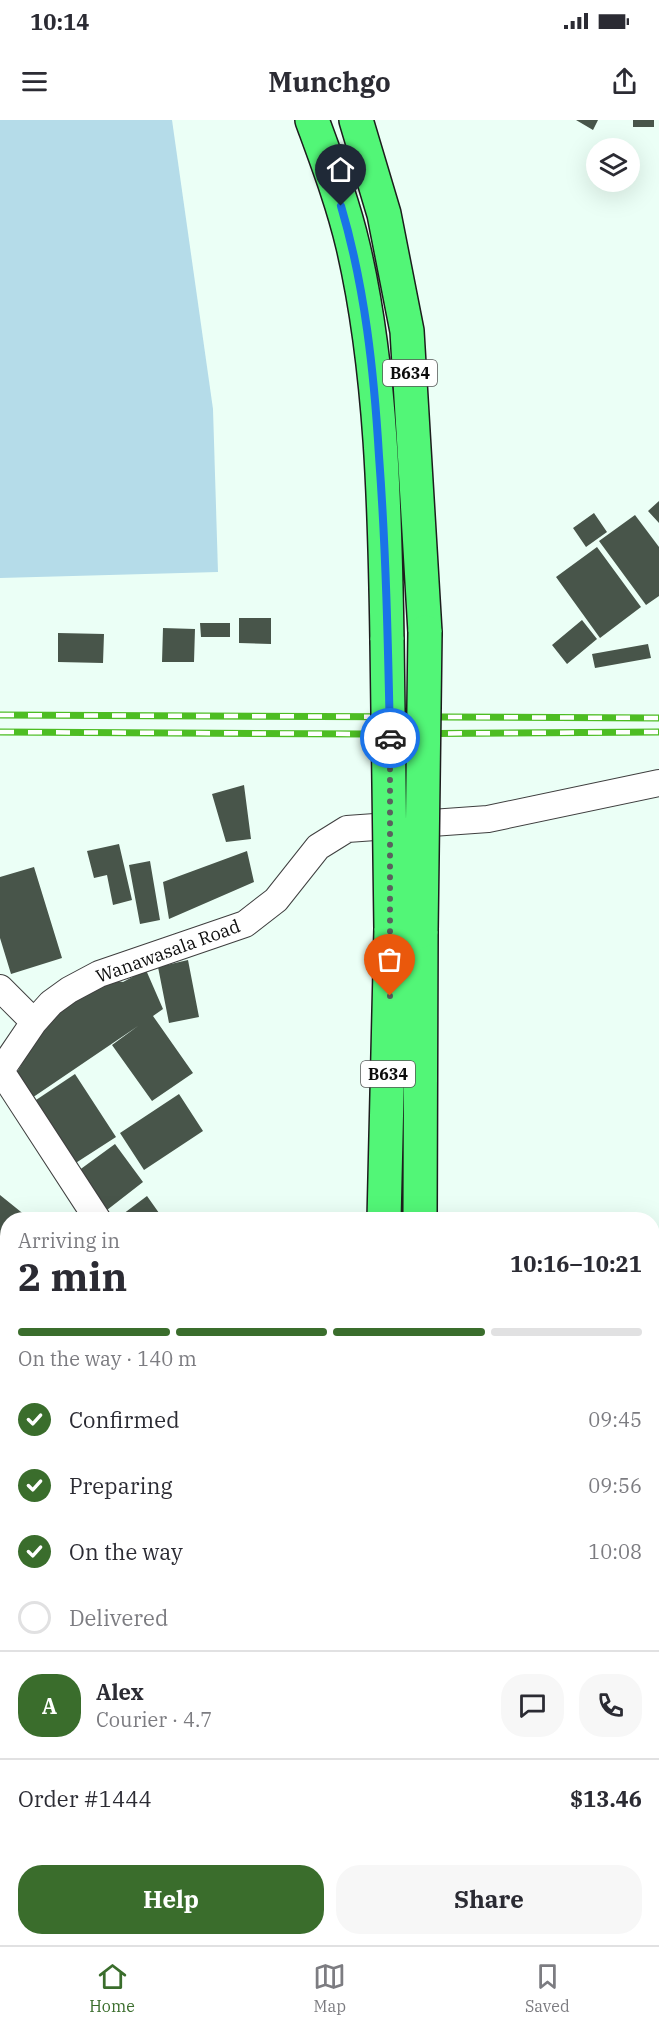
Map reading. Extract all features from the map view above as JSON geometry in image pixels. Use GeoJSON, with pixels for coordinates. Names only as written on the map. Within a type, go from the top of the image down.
{"type":"FeatureCollection","features":[{"type":"Feature","properties":{"kind":"highway","name":"B634"},"geometry":{"type":"LineString","coordinates":[[312,120],[352,245],[366,314],[377,424],[420,1212]]}},
{"type":"Feature","properties":{"kind":"highway","name":"B634"},"geometry":{"type":"LineString","coordinates":[[356,120],[384,214],[407,331],[425,632],[385,1212]]}},
{"type":"Feature","properties":{"kind":"street","name":"Wanawasala Road"},"geometry":{"type":"LineString","coordinates":[[0,1071],[34,1022],[51,1003],[99,974],[245,924],[276,900],[318,847],[348,829],[488,819],[659,783]]}},
{"type":"Feature","properties":{"kind":"street"},"geometry":{"type":"LineString","coordinates":[[0,988],[34,1022]]}},
{"type":"Feature","properties":{"kind":"street"},"geometry":{"type":"LineString","coordinates":[[0,1071],[93,1212]]}},
{"type":"Feature","properties":{"kind":"shaded area"},"geometry":{"type":"Polygon","coordinates":[[[0,120],[172,120],[213,409],[218,572],[0,578],[0,120]]]}},
{"type":"Feature","properties":{"kind":"building"},"geometry":{"type":"Polygon","coordinates":[[[576,120],[598,120],[593,130],[576,120]]]}},
{"type":"Feature","properties":{"kind":"building"},"geometry":{"type":"Polygon","coordinates":[[[633,120],[654,120],[654,127],[633,127],[633,120]]]}},
{"type":"Feature","properties":{"kind":"building"},"geometry":{"type":"Polygon","coordinates":[[[659,501],[659,523],[648,511],[659,501]]]}},
{"type":"Feature","properties":{"kind":"building"},"geometry":{"type":"Polygon","coordinates":[[[594,513],[607,532],[586,547],[573,528],[594,513]]]}},
{"type":"Feature","properties":{"kind":"building"},"geometry":{"type":"Polygon","coordinates":[[[635,515],[659,547],[659,596],[646,605],[599,541],[635,515]]]}},
{"type":"Feature","properties":{"kind":"building"},"geometry":{"type":"Polygon","coordinates":[[[597,547],[641,607],[600,638],[556,577],[597,547]]]}},
{"type":"Feature","properties":{"kind":"building"},"geometry":{"type":"Polygon","coordinates":[[[239,618],[271,618],[271,644],[239,643],[239,618]]]}},
{"type":"Feature","properties":{"kind":"building"},"geometry":{"type":"Polygon","coordinates":[[[582,620],[597,639],[567,664],[552,645],[582,620]]]}},
{"type":"Feature","properties":{"kind":"building"},"geometry":{"type":"Polygon","coordinates":[[[200,623],[230,623],[230,637],[201,637],[200,623]]]}},
{"type":"Feature","properties":{"kind":"building"},"geometry":{"type":"Polygon","coordinates":[[[163,628],[195,629],[194,662],[162,662],[163,628]]]}},
{"type":"Feature","properties":{"kind":"building"},"geometry":{"type":"Polygon","coordinates":[[[58,633],[104,634],[103,663],[58,662],[58,633]]]}},
{"type":"Feature","properties":{"kind":"building"},"geometry":{"type":"Polygon","coordinates":[[[648,644],[651,658],[595,668],[592,654],[648,644]]]}},
{"type":"Feature","properties":{"kind":"building"},"geometry":{"type":"Polygon","coordinates":[[[244,785],[251,839],[226,842],[212,794],[244,785]]]}},
{"type":"Feature","properties":{"kind":"building"},"geometry":{"type":"Polygon","coordinates":[[[119,844],[132,900],[113,905],[107,875],[94,878],[87,851],[119,844]]]}},
{"type":"Feature","properties":{"kind":"building"},"geometry":{"type":"Polygon","coordinates":[[[247,851],[254,882],[169,919],[163,882],[247,851]]]}},
{"type":"Feature","properties":{"kind":"building"},"geometry":{"type":"Polygon","coordinates":[[[150,861],[160,920],[140,924],[129,865],[150,861]]]}},
{"type":"Feature","properties":{"kind":"building"},"geometry":{"type":"Polygon","coordinates":[[[34,867],[62,958],[11,974],[0,938],[0,877],[34,867]]]}},
{"type":"Feature","properties":{"kind":"building"},"geometry":{"type":"Polygon","coordinates":[[[188,960],[199,1017],[169,1023],[158,967],[188,960]]]}},
{"type":"Feature","properties":{"kind":"building"},"geometry":{"type":"Polygon","coordinates":[[[146,970],[163,1009],[153,1016],[193,1073],[152,1101],[112,1045],[138,1026],[26,1102],[12,1081],[33,1044],[65,1006],[105,979],[123,982],[146,970]]]}},
{"type":"Feature","properties":{"kind":"building"},"geometry":{"type":"Polygon","coordinates":[[[75,1074],[116,1137],[71,1166],[30,1104],[75,1074]]]}},
{"type":"Feature","properties":{"kind":"building"},"geometry":{"type":"Polygon","coordinates":[[[179,1094],[203,1131],[144,1170],[120,1133],[179,1094]]]}},
{"type":"Feature","properties":{"kind":"building"},"geometry":{"type":"Polygon","coordinates":[[[115,1144],[143,1182],[107,1210],[78,1171],[115,1144]]]}},
{"type":"Feature","properties":{"kind":"building"},"geometry":{"type":"Polygon","coordinates":[[[0,1195],[21,1212],[0,1212],[0,1195]]]}},
{"type":"Feature","properties":{"kind":"building"},"geometry":{"type":"Polygon","coordinates":[[[147,1196],[158,1212],[126,1212],[147,1196]]]}},
{"type":"Feature","properties":{"kind":"railway"},"geometry":{"type":"LineString","coordinates":[[0,715],[659,718]]}},
{"type":"Feature","properties":{"kind":"railway"},"geometry":{"type":"LineString","coordinates":[[0,732],[366,734],[659,732]]}},
{"type":"Feature","properties":{"kind":"way so far"},"geometry":{"type":"LineString","coordinates":[[390,738],[390,996]]}},
{"type":"Feature","properties":{"kind":"route"},"geometry":{"type":"LineString","coordinates":[[341,206],[352,245],[366,314],[377,424],[386,559],[390,738]]}}]}
